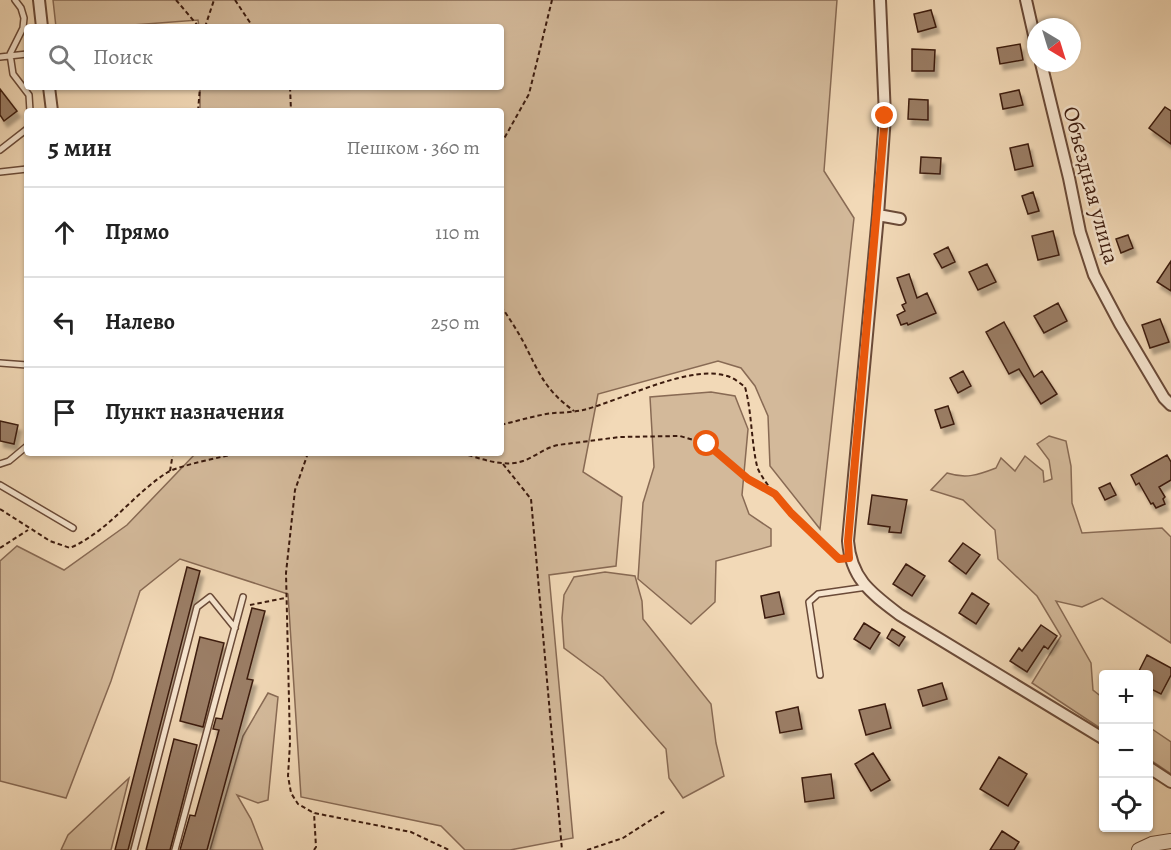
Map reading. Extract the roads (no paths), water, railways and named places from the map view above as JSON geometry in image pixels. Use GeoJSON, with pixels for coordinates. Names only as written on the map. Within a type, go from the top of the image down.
{"type":"FeatureCollection","features":[{"type":"Feature","properties":{"kind":"street"},"geometry":{"type":"LineString","coordinates":[[39,0],[42,24]]}},
{"type":"Feature","properties":{"kind":"street"},"geometry":{"type":"LineString","coordinates":[[880,0],[885,116],[848,541],[849,558],[856,573],[867,587],[876,597],[900,615],[1099,736]]}},
{"type":"Feature","properties":{"kind":"street"},"geometry":{"type":"LineString","coordinates":[[1026,0],[1030,18]]}},
{"type":"Feature","properties":{"kind":"street","name":"Объездная улица"},"geometry":{"type":"LineString","coordinates":[[1043,72],[1080,232],[1094,275],[1158,389],[1171,405]]}},
{"type":"Feature","properties":{"kind":"street"},"geometry":{"type":"LineString","coordinates":[[49,90],[52,108]]}},
{"type":"Feature","properties":{"kind":"street"},"geometry":{"type":"LineString","coordinates":[[878,215],[900,219]]}},
{"type":"Feature","properties":{"kind":"street"},"geometry":{"type":"LineString","coordinates":[[1153,770],[1171,782]]}},
{"type":"Feature","properties":{"kind":"street"},"geometry":{"type":"LineString","coordinates":[[1139,850],[1152,844],[1171,841]]}},
{"type":"Feature","properties":{"kind":"lane"},"geometry":{"type":"LineString","coordinates":[[15,0],[24,18],[23,28],[10,54],[13,74],[24,88]]}},
{"type":"Feature","properties":{"kind":"lane"},"geometry":{"type":"LineString","coordinates":[[0,57],[24,54]]}},
{"type":"Feature","properties":{"kind":"lane"},"geometry":{"type":"LineString","coordinates":[[25,90],[29,95],[30,108]]}},
{"type":"Feature","properties":{"kind":"lane"},"geometry":{"type":"LineString","coordinates":[[0,150],[24,131]]}},
{"type":"Feature","properties":{"kind":"lane"},"geometry":{"type":"LineString","coordinates":[[0,172],[24,169]]}},
{"type":"Feature","properties":{"kind":"lane"},"geometry":{"type":"LineString","coordinates":[[0,363],[24,365]]}},
{"type":"Feature","properties":{"kind":"lane"},"geometry":{"type":"LineString","coordinates":[[0,464],[9,461],[24,448]]}},
{"type":"Feature","properties":{"kind":"lane"},"geometry":{"type":"LineString","coordinates":[[0,485],[73,528]]}},
{"type":"Feature","properties":{"kind":"lane"},"geometry":{"type":"LineString","coordinates":[[820,675],[809,602],[818,594],[867,587]]}},
{"type":"Feature","properties":{"kind":"lane"},"geometry":{"type":"LineString","coordinates":[[134,850],[197,607],[210,597],[235,628]]}},
{"type":"Feature","properties":{"kind":"lane"},"geometry":{"type":"LineString","coordinates":[[176,850],[243,597]]}}]}
